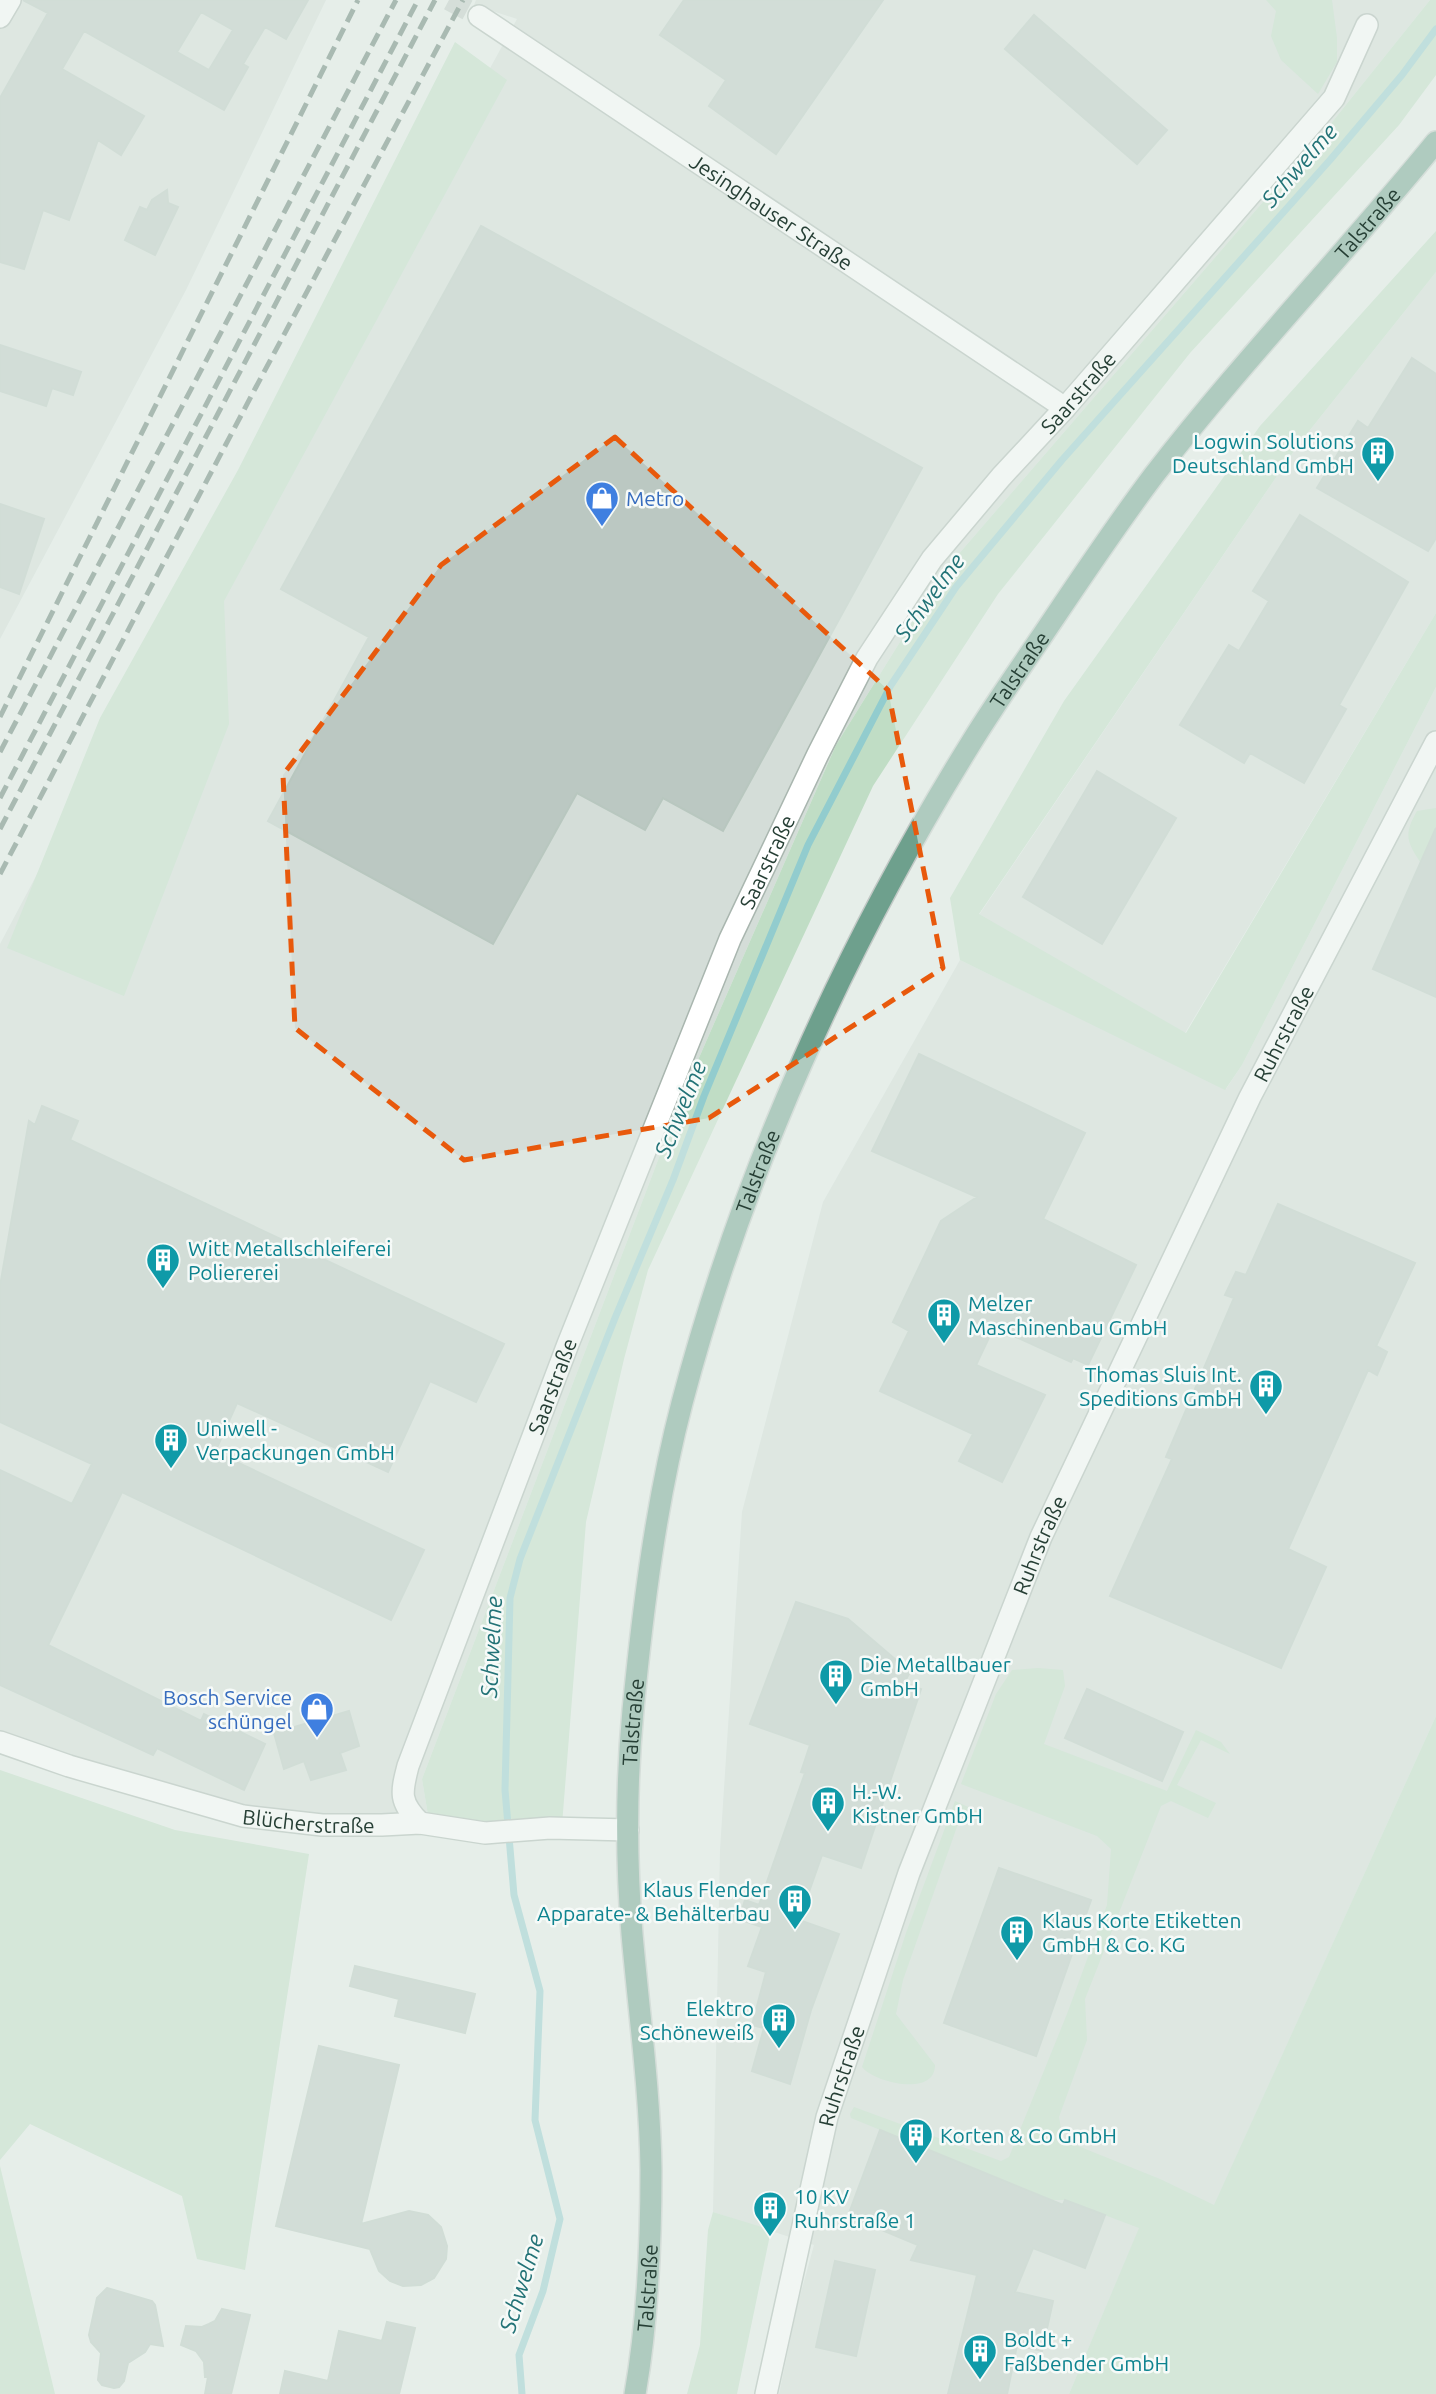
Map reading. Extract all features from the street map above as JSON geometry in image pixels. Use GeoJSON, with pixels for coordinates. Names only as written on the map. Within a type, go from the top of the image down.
{"type":"FeatureCollection","features":[{"type":"Feature","properties":{"kind":"main road","name":"Talstraße"},"geometry":{"type":"LineString","coordinates":[[635,2394],[646,2314],[651,2168],[632,1929],[628,1830],[630,1754],[650,1572],[665,1482],[681,1406],[718,1282],[760,1164],[854,954],[908,850],[972,741],[1096,556],[1152,478],[1222,389],[1436,142]]}},
{"type":"Feature","properties":{"kind":"street"},"geometry":{"type":"LineString","coordinates":[[0,17],[10,0]]}},
{"type":"Feature","properties":{"kind":"street","name":"Jesinghauser Straße"},"geometry":{"type":"LineString","coordinates":[[479,16],[1065,408]]}},
{"type":"Feature","properties":{"kind":"street","name":"Saarstraße"},"geometry":{"type":"LineString","coordinates":[[421,1823],[404,1802],[402,1789],[408,1766],[568,1343],[730,939],[867,658],[932,559],[1334,98],[1367,25]]}},
{"type":"Feature","properties":{"kind":"street","name":"Ruhrstraße"},"geometry":{"type":"LineString","coordinates":[[766,2394],[827,2117],[909,1872],[1041,1536],[1250,1097],[1436,742]]}},
{"type":"Feature","properties":{"kind":"street","name":"Blücherstraße"},"geometry":{"type":"LineString","coordinates":[[0,1742],[69,1766],[243,1816],[322,1825],[421,1823],[485,1833],[522,1829],[628,1830]]}},
{"type":"Feature","properties":{"kind":"highlighted area"},"geometry":{"type":"Polygon","coordinates":[[[615,437],[888,690],[943,968],[709,1118],[464,1160],[295,1028],[283,775],[441,565],[615,437]]]}},
{"type":"Feature","properties":{"kind":"shaded area"},"geometry":{"type":"Polygon","coordinates":[[[0,0],[326,0],[186,290],[0,639],[0,0]]]}},
{"type":"Feature","properties":{"kind":"shaded area"},"geometry":{"type":"Polygon","coordinates":[[[476,0],[1430,0],[1333,121],[944,571],[836,745],[684,1092],[422,1779],[431,1833],[382,1835],[312,1832],[0,1733],[0,944],[149,663],[345,333],[517,19],[474,5],[476,0]]]}},
{"type":"Feature","properties":{"kind":"shaded area"},"geometry":{"type":"Polygon","coordinates":[[[1436,272],[1436,613],[1185,1033],[979,915],[1298,445],[1436,272]]]}},
{"type":"Feature","properties":{"kind":"shaded area"},"geometry":{"type":"Polygon","coordinates":[[[1436,687],[1436,1716],[1214,2206],[1160,2180],[1069,2394],[779,2394],[797,2307],[814,2245],[713,2212],[720,1850],[742,1512],[823,1202],[960,960],[1226,1089],[1242,1065],[1436,687]]]}},
{"type":"Feature","properties":{"kind":"green space"},"geometry":{"type":"Polygon","coordinates":[[[1266,0],[1332,0],[1337,62],[1318,94],[1281,60],[1271,36],[1276,11],[1266,0]]]}},
{"type":"Feature","properties":{"kind":"green space"},"geometry":{"type":"Polygon","coordinates":[[[1430,0],[1436,0],[1436,75],[1399,125],[1190,353],[998,594],[873,786],[648,1270],[586,1522],[562,1825],[431,1833],[422,1779],[684,1092],[836,745],[944,571],[1333,121],[1430,0]]]}},
{"type":"Feature","properties":{"kind":"green space"},"geometry":{"type":"Polygon","coordinates":[[[455,42],[507,80],[224,601],[229,724],[124,996],[7,948],[100,718],[238,470],[455,42]]]}},
{"type":"Feature","properties":{"kind":"green space"},"geometry":{"type":"Polygon","coordinates":[[[1436,231],[1436,272],[1298,445],[979,914],[1186,1033],[1436,613],[1436,687],[1242,1065],[1225,1090],[960,960],[950,898],[1064,701],[1260,426],[1436,231]]]}},
{"type":"Feature","properties":{"kind":"green space"},"geometry":{"type":"Polygon","coordinates":[[[1436,808],[1436,850],[1428,847],[1421,863],[1408,837],[1410,826],[1417,811],[1436,808]]]}},
{"type":"Feature","properties":{"kind":"green space"},"geometry":{"type":"Polygon","coordinates":[[[1012,1670],[1063,1670],[1065,1686],[1044,1744],[1167,1791],[1196,1730],[1221,1742],[1230,1754],[1201,1740],[1177,1785],[1216,1803],[1208,1818],[1171,1801],[1161,1806],[1085,1999],[1087,2040],[1059,2117],[1063,2140],[1160,2179],[1214,2205],[1436,1716],[1436,2394],[1069,2394],[1139,2228],[1065,2200],[1052,2200],[851,2118],[854,2107],[1001,2161],[1009,2157],[1067,2014],[1107,1905],[1111,1849],[1097,1836],[961,1784],[996,1694],[1012,1670]]]}},
{"type":"Feature","properties":{"kind":"green space"},"geometry":{"type":"Polygon","coordinates":[[[0,1770],[175,1830],[309,1854],[245,2270],[197,2259],[182,2196],[30,2124],[0,2160],[0,1770]]]}},
{"type":"Feature","properties":{"kind":"green space"},"geometry":{"type":"Polygon","coordinates":[[[955,1801],[981,1813],[959,1821],[903,1980],[896,2014],[935,2065],[932,2075],[925,2081],[915,2084],[890,2082],[868,2073],[862,2067],[906,1933],[955,1801]]]}},
{"type":"Feature","properties":{"kind":"green space"},"geometry":{"type":"Polygon","coordinates":[[[0,2166],[55,2394],[0,2394],[0,2166]]]}},
{"type":"Feature","properties":{"kind":"green space"},"geometry":{"type":"Polygon","coordinates":[[[713,2212],[771,2230],[737,2394],[687,2394],[700,2345],[708,2230],[713,2212]]]}},
{"type":"Feature","properties":{"kind":"building"},"geometry":{"type":"Polygon","coordinates":[[[23,0],[308,0],[286,39],[265,27],[243,64],[248,67],[224,110],[84,31],[62,69],[144,116],[121,155],[98,140],[69,220],[43,210],[24,269],[0,262],[0,98],[48,13],[23,0]],[[201,12],[177,52],[209,70],[233,30],[201,12]]]}},
{"type":"Feature","properties":{"kind":"building"},"geometry":{"type":"Polygon","coordinates":[[[684,0],[883,0],[776,154],[709,106],[726,80],[660,35],[684,0]]]}},
{"type":"Feature","properties":{"kind":"building"},"geometry":{"type":"Polygon","coordinates":[[[1034,15],[1167,130],[1137,164],[1005,49],[1034,15]]]}},
{"type":"Feature","properties":{"kind":"building"},"geometry":{"type":"Polygon","coordinates":[[[167,190],[168,203],[178,207],[155,255],[125,240],[140,207],[147,210],[152,200],[167,190]]]}},
{"type":"Feature","properties":{"kind":"building","name":"Metro"},"geometry":{"type":"Polygon","coordinates":[[[481,226],[922,468],[723,831],[663,798],[645,830],[577,793],[493,944],[268,821],[369,637],[281,589],[481,226]]]}},
{"type":"Feature","properties":{"kind":"building"},"geometry":{"type":"Polygon","coordinates":[[[0,345],[81,372],[73,395],[52,388],[46,406],[0,391],[0,345]]]}},
{"type":"Feature","properties":{"kind":"building"},"geometry":{"type":"Polygon","coordinates":[[[1412,358],[1436,374],[1436,538],[1428,551],[1317,488],[1358,421],[1368,428],[1412,358]]]}},
{"type":"Feature","properties":{"kind":"building"},"geometry":{"type":"Polygon","coordinates":[[[0,504],[44,519],[19,594],[0,587],[0,504]]]}},
{"type":"Feature","properties":{"kind":"building"},"geometry":{"type":"Polygon","coordinates":[[[1300,515],[1408,582],[1339,705],[1346,709],[1304,783],[1250,753],[1244,763],[1180,725],[1229,645],[1239,651],[1269,601],[1253,591],[1300,515]]]}},
{"type":"Feature","properties":{"kind":"building"},"geometry":{"type":"Polygon","coordinates":[[[1097,771],[1176,818],[1102,944],[1023,897],[1097,771]]]}},
{"type":"Feature","properties":{"kind":"building"},"geometry":{"type":"Polygon","coordinates":[[[1436,828],[1436,997],[1373,969],[1436,828]]]}},
{"type":"Feature","properties":{"kind":"building","name":"Melzer Maschinenbau GmbH"},"geometry":{"type":"Polygon","coordinates":[[[919,1054],[1085,1133],[1043,1219],[1136,1265],[1088,1365],[1073,1358],[1071,1362],[994,1327],[976,1365],[1045,1395],[1002,1482],[959,1461],[973,1434],[880,1391],[909,1331],[893,1322],[941,1221],[977,1197],[872,1151],[919,1054]]]}},
{"type":"Feature","properties":{"kind":"building"},"geometry":{"type":"Polygon","coordinates":[[[42,1106],[78,1121],[70,1140],[504,1344],[476,1402],[430,1381],[388,1472],[237,1403],[215,1452],[424,1550],[391,1620],[122,1492],[48,1645],[201,1721],[204,1714],[265,1744],[244,1790],[157,1748],[153,1755],[0,1685],[0,1470],[72,1504],[92,1464],[0,1422],[0,1286],[29,1121],[35,1125],[42,1106]]]}},
{"type":"Feature","properties":{"kind":"building","name":"Thomas Sluis Int. Speditions GmbH"},"geometry":{"type":"Polygon","coordinates":[[[1278,1204],[1415,1263],[1376,1346],[1387,1352],[1377,1375],[1368,1370],[1288,1549],[1326,1567],[1281,1668],[1110,1596],[1172,1459],[1166,1457],[1234,1298],[1225,1295],[1236,1272],[1246,1275],[1278,1204]]]}},
{"type":"Feature","properties":{"kind":"building"},"geometry":{"type":"Polygon","coordinates":[[[796,1602],[848,1619],[910,1672],[904,1683],[921,1689],[861,1868],[822,1855],[799,1920],[839,1934],[811,2010],[790,2084],[752,2071],[764,2028],[752,2025],[766,1972],[748,1966],[762,1927],[739,1919],[745,1900],[759,1905],[805,1773],[801,1772],[810,1745],[750,1724],[796,1602]]]}},
{"type":"Feature","properties":{"kind":"building"},"geometry":{"type":"Polygon","coordinates":[[[1087,1689],[1183,1732],[1162,1781],[1065,1738],[1087,1689]]]}},
{"type":"Feature","properties":{"kind":"building","name":"Bosch Service schüngel"},"geometry":{"type":"Polygon","coordinates":[[[349,1711],[359,1746],[340,1753],[346,1770],[311,1780],[304,1761],[284,1769],[274,1733],[349,1711]]]}},
{"type":"Feature","properties":{"kind":"building","name":"Klaus Korte Etiketten GmbH & Co. KG"},"geometry":{"type":"Polygon","coordinates":[[[999,1868],[1091,1900],[1036,2056],[944,2023],[999,1868]]]}},
{"type":"Feature","properties":{"kind":"building"},"geometry":{"type":"Polygon","coordinates":[[[355,1966],[475,1994],[465,2033],[395,2016],[399,1999],[350,1986],[355,1966]]]}},
{"type":"Feature","properties":{"kind":"building"},"geometry":{"type":"Polygon","coordinates":[[[319,2046],[399,2065],[361,2224],[409,2211],[428,2215],[441,2227],[447,2246],[446,2259],[434,2278],[421,2285],[403,2286],[390,2281],[379,2271],[370,2249],[276,2226],[319,2046]]]}},
{"type":"Feature","properties":{"kind":"building"},"geometry":{"type":"Polygon","coordinates":[[[880,2130],[1063,2205],[1065,2200],[1105,2215],[1085,2268],[1033,2248],[1015,2292],[1053,2301],[1042,2351],[1017,2345],[1007,2394],[948,2394],[977,2275],[911,2260],[918,2245],[848,2216],[880,2130]]]}},
{"type":"Feature","properties":{"kind":"building"},"geometry":{"type":"Polygon","coordinates":[[[835,2261],[875,2270],[856,2356],[816,2347],[835,2261]]]}},
{"type":"Feature","properties":{"kind":"building"},"geometry":{"type":"Polygon","coordinates":[[[107,2288],[152,2301],[163,2346],[150,2344],[145,2352],[128,2363],[124,2381],[114,2388],[102,2385],[98,2380],[101,2353],[91,2342],[89,2335],[97,2298],[107,2288]]]}},
{"type":"Feature","properties":{"kind":"building"},"geometry":{"type":"Polygon","coordinates":[[[222,2309],[250,2315],[231,2394],[205,2394],[208,2377],[205,2377],[204,2362],[196,2351],[181,2345],[186,2326],[202,2327],[209,2324],[215,2321],[222,2309]]]}},
{"type":"Feature","properties":{"kind":"building"},"geometry":{"type":"Polygon","coordinates":[[[387,2322],[415,2328],[399,2394],[280,2394],[285,2371],[328,2381],[339,2331],[382,2341],[387,2322]]]}},
{"type":"Feature","properties":{"kind":"waterway","name":"Schwelme"},"geometry":{"type":"LineString","coordinates":[[522,2394],[519,2355],[543,2291],[560,2219],[535,2120],[540,1991],[514,1895],[505,1790],[510,1598],[520,1559],[615,1318],[673,1180],[704,1096],[808,845],[891,685],[956,587],[1062,460],[1330,160],[1402,75],[1436,29]]}},
{"type":"Feature","properties":{"kind":"tunnel"},"geometry":{"type":"LineString","coordinates":[[449,0],[479,16]]}},
{"type":"Feature","properties":{"kind":"railway"},"geometry":{"type":"LineString","coordinates":[[0,717],[358,0]]}},
{"type":"Feature","properties":{"kind":"railway"},"geometry":{"type":"LineString","coordinates":[[0,752],[396,0]]}},
{"type":"Feature","properties":{"kind":"railway"},"geometry":{"type":"LineString","coordinates":[[0,798],[418,0]]}},
{"type":"Feature","properties":{"kind":"railway"},"geometry":{"type":"LineString","coordinates":[[0,829],[435,0]]}},
{"type":"Feature","properties":{"kind":"railway"},"geometry":{"type":"LineString","coordinates":[[0,874],[463,0]]}},
{"type":"Feature","properties":{"kind":"place","name":"Logwin Solutions Deutschland GmbH"},"geometry":{"type":"Point","coordinates":[1378,483]}},
{"type":"Feature","properties":{"kind":"place","name":"Metro"},"geometry":{"type":"Point","coordinates":[602,528]}},
{"type":"Feature","properties":{"kind":"place","name":"Witt Metallschleiferei Poliererei"},"geometry":{"type":"Point","coordinates":[163,1290]}},
{"type":"Feature","properties":{"kind":"place","name":"Melzer Maschinenbau GmbH"},"geometry":{"type":"Point","coordinates":[944,1345]}},
{"type":"Feature","properties":{"kind":"place","name":"Thomas Sluis Int. Speditions GmbH"},"geometry":{"type":"Point","coordinates":[1266,1416]}},
{"type":"Feature","properties":{"kind":"place","name":"Uniwell - Verpackungen GmbH"},"geometry":{"type":"Point","coordinates":[171,1470]}},
{"type":"Feature","properties":{"kind":"place","name":"Die Metallbauer GmbH"},"geometry":{"type":"Point","coordinates":[836,1706]}},
{"type":"Feature","properties":{"kind":"place","name":"Bosch Service schüngel"},"geometry":{"type":"Point","coordinates":[317,1739]}},
{"type":"Feature","properties":{"kind":"place","name":"H.-W. Kistner GmbH"},"geometry":{"type":"Point","coordinates":[828,1833]}},
{"type":"Feature","properties":{"kind":"place","name":"Klaus Flender Apparate- & Behälterbau"},"geometry":{"type":"Point","coordinates":[795,1931]}},
{"type":"Feature","properties":{"kind":"place","name":"Klaus Korte Etiketten GmbH & Co. KG"},"geometry":{"type":"Point","coordinates":[1017,1962]}},
{"type":"Feature","properties":{"kind":"place","name":"Elektro Schöneweiß"},"geometry":{"type":"Point","coordinates":[779,2050]}},
{"type":"Feature","properties":{"kind":"place","name":"Korten & Co GmbH"},"geometry":{"type":"Point","coordinates":[916,2165]}},
{"type":"Feature","properties":{"kind":"place","name":"10 KV Ruhrstraße 1"},"geometry":{"type":"Point","coordinates":[770,2238]}},
{"type":"Feature","properties":{"kind":"place","name":"Boldt + Faßbender GmbH"},"geometry":{"type":"Point","coordinates":[980,2381]}}]}
